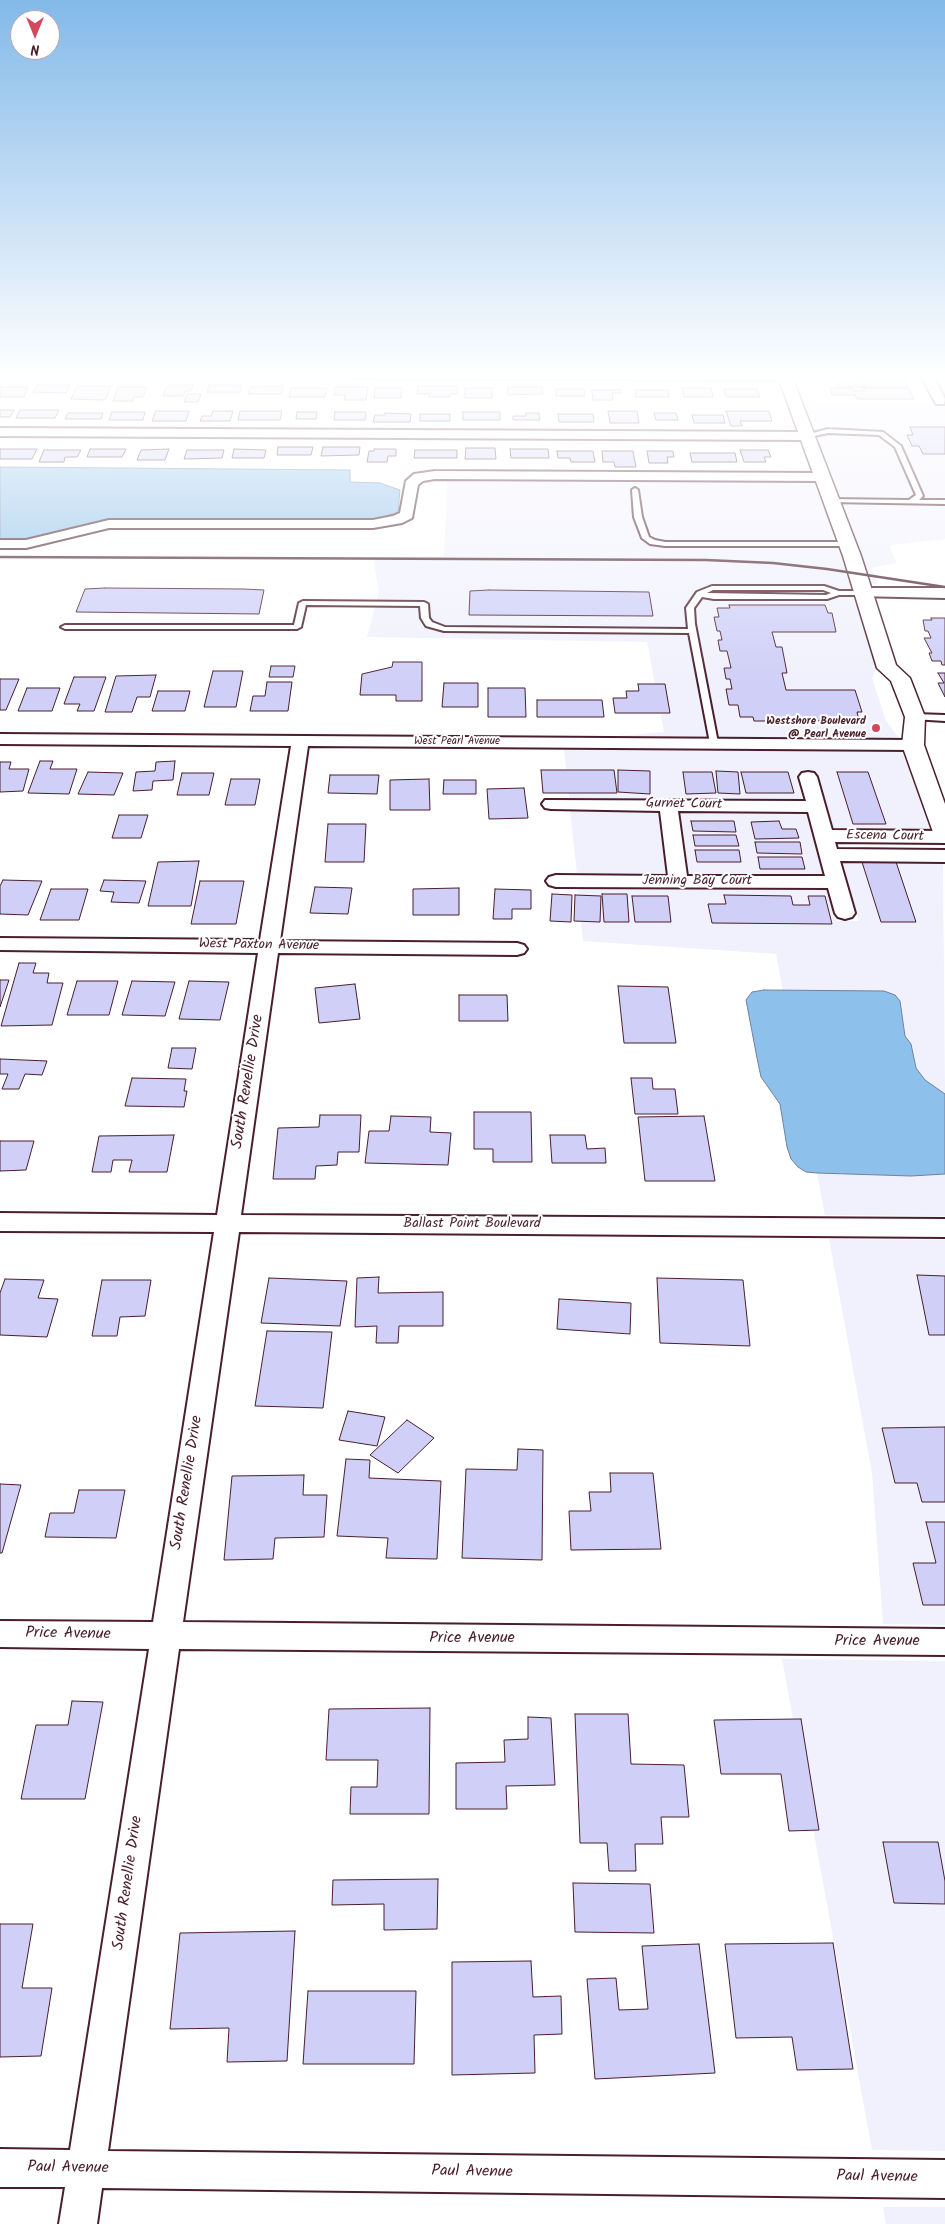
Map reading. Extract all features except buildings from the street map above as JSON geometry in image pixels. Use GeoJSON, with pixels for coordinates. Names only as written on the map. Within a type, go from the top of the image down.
{"type":"FeatureCollection","features":[{"type":"Feature","properties":{"kind":"street"},"geometry":{"type":"LineString","coordinates":[[0,544],[26,544],[110,524],[373,524],[397,520],[406,515],[411,484],[420,478]]}},
{"type":"Feature","properties":{"kind":"street"},"geometry":{"type":"LineString","coordinates":[[821,478],[847,544],[857,573],[861,593],[887,668],[882,678],[896,721],[913,733],[939,802],[945,836]]}},
{"type":"Feature","properties":{"kind":"street"},"geometry":{"type":"LineString","coordinates":[[861,593],[945,593]]}},
{"type":"Feature","properties":{"kind":"street","name":"West Pearl Avenue"},"geometry":{"type":"LineString","coordinates":[[0,740],[714,743],[913,733]]}},
{"type":"Feature","properties":{"kind":"street","name":"South Renellie Drive"},"geometry":{"type":"LineString","coordinates":[[78,2224],[300,741]]}},
{"type":"Feature","properties":{"kind":"street","name":"Escena Court"},"geometry":{"type":"LineString","coordinates":[[808,777],[846,913]]}},
{"type":"Feature","properties":{"kind":"street","name":"Gurnet Court"},"geometry":{"type":"LineString","coordinates":[[551,804],[816,807]]}},
{"type":"Feature","properties":{"kind":"street"},"geometry":{"type":"LineString","coordinates":[[668,805],[678,882]]}},
{"type":"Feature","properties":{"kind":"street","name":"Escena Court"},"geometry":{"type":"LineString","coordinates":[[824,836],[945,836]]}},
{"type":"Feature","properties":{"kind":"street","name":"Escena Court"},"geometry":{"type":"LineString","coordinates":[[829,855],[945,856]]}},
{"type":"Feature","properties":{"kind":"street","name":"Jenning Bay Court"},"geometry":{"type":"LineString","coordinates":[[556,881],[837,882]]}},
{"type":"Feature","properties":{"kind":"street","name":"West Paxton Avenue"},"geometry":{"type":"LineString","coordinates":[[0,944],[517,949]]}},
{"type":"Feature","properties":{"kind":"street","name":"Ballast Point Boulevard"},"geometry":{"type":"LineString","coordinates":[[0,1222],[945,1228]]}},
{"type":"Feature","properties":{"kind":"street","name":"Price Avenue"},"geometry":{"type":"LineString","coordinates":[[0,1634],[945,1642]]}},
{"type":"Feature","properties":{"kind":"street","name":"Paul Avenue"},"geometry":{"type":"LineString","coordinates":[[0,2168],[945,2178]]}},
{"type":"Feature","properties":{"kind":"lane"},"geometry":{"type":"LineString","coordinates":[[910,502],[920,496],[912,478]]}},
{"type":"Feature","properties":{"kind":"lane"},"geometry":{"type":"LineString","coordinates":[[635,490],[638,517],[646,538],[654,542],[665,544],[847,544]]}},
{"type":"Feature","properties":{"kind":"lane"},"geometry":{"type":"LineString","coordinates":[[830,501],[945,502]]}},
{"type":"Feature","properties":{"kind":"lane"},"geometry":{"type":"LineString","coordinates":[[714,743],[692,630],[690,608],[700,594],[714,596],[827,597],[838,593],[861,593]]}},
{"type":"Feature","properties":{"kind":"lane"},"geometry":{"type":"LineString","coordinates":[[65,627],[297,627],[303,603],[424,604],[425,618],[430,624],[444,629],[692,630]]}},
{"type":"Feature","properties":{"kind":"lane"},"geometry":{"type":"LineString","coordinates":[[913,733],[944,717]]}},
{"type":"Feature","properties":{"kind":"shaded area"},"geometry":{"type":"Polygon","coordinates":[[[448,478],[814,481],[848,572],[851,588],[876,664],[873,665],[876,668],[872,678],[886,721],[900,739],[607,737],[664,732],[647,642],[367,637],[379,592],[373,557],[444,556],[448,478]]]}},
{"type":"Feature","properties":{"kind":"shaded area"},"geometry":{"type":"Polygon","coordinates":[[[829,478],[945,478],[945,539],[891,545],[890,548],[897,563],[871,568],[879,583],[869,585],[829,478]]]}},
{"type":"Feature","properties":{"kind":"shaded area"},"geometry":{"type":"Polygon","coordinates":[[[564,749],[905,751],[932,830],[833,829],[816,771],[795,771],[803,800],[569,798],[564,749]]]}},
{"type":"Feature","properties":{"kind":"shaded area"},"geometry":{"type":"Polygon","coordinates":[[[570,811],[658,812],[666,874],[577,874],[570,811]]]}},
{"type":"Feature","properties":{"kind":"shaded area"},"geometry":{"type":"Polygon","coordinates":[[[680,812],[807,813],[823,875],[689,874],[680,812]]]}},
{"type":"Feature","properties":{"kind":"shaded area"},"geometry":{"type":"Polygon","coordinates":[[[843,863],[943,863],[945,1094],[925,1080],[916,1068],[911,1044],[905,1036],[904,1023],[884,991],[783,991],[776,954],[583,941],[578,889],[827,890],[836,921],[859,921],[843,863]]]}},
{"type":"Feature","properties":{"kind":"shaded area"},"geometry":{"type":"Polygon","coordinates":[[[817,1173],[911,1176],[945,1174],[945,1216],[825,1215],[817,1173]]]}},
{"type":"Feature","properties":{"kind":"shaded area"},"geometry":{"type":"Polygon","coordinates":[[[829,1239],[945,1240],[945,1625],[883,1624],[872,1473],[829,1239]]]}},
{"type":"Feature","properties":{"kind":"shaded area"},"geometry":{"type":"Polygon","coordinates":[[[782,1659],[945,1661],[945,2151],[872,2150],[782,1659]]]}},
{"type":"Feature","properties":{"kind":"shaded area"},"geometry":{"type":"Polygon","coordinates":[[[883,2207],[945,2207],[945,2224],[886,2224],[883,2207]]]}},
{"type":"Feature","properties":{"kind":"water"},"geometry":{"type":"Polygon","coordinates":[[[0,478],[350,478],[350,482],[380,483],[400,490],[398,512],[377,519],[112,520],[90,523],[54,535],[0,540],[0,478]]]}},
{"type":"Feature","properties":{"kind":"water"},"geometry":{"type":"Polygon","coordinates":[[[764,990],[884,991],[895,995],[900,1001],[905,1036],[911,1044],[916,1068],[925,1080],[945,1094],[945,1174],[911,1176],[817,1173],[806,1172],[798,1167],[791,1159],[787,1147],[780,1104],[761,1077],[757,1058],[746,1000],[752,992],[764,990]]]}},
{"type":"Feature","properties":{"kind":"railway"},"geometry":{"type":"LineString","coordinates":[[0,557],[706,560],[773,563],[827,569],[945,587]]}},
{"type":"Feature","properties":{"kind":"place","name":"Westshore Boulevard @ Pearl Avenue"},"geometry":{"type":"Point","coordinates":[876,728]}}]}
